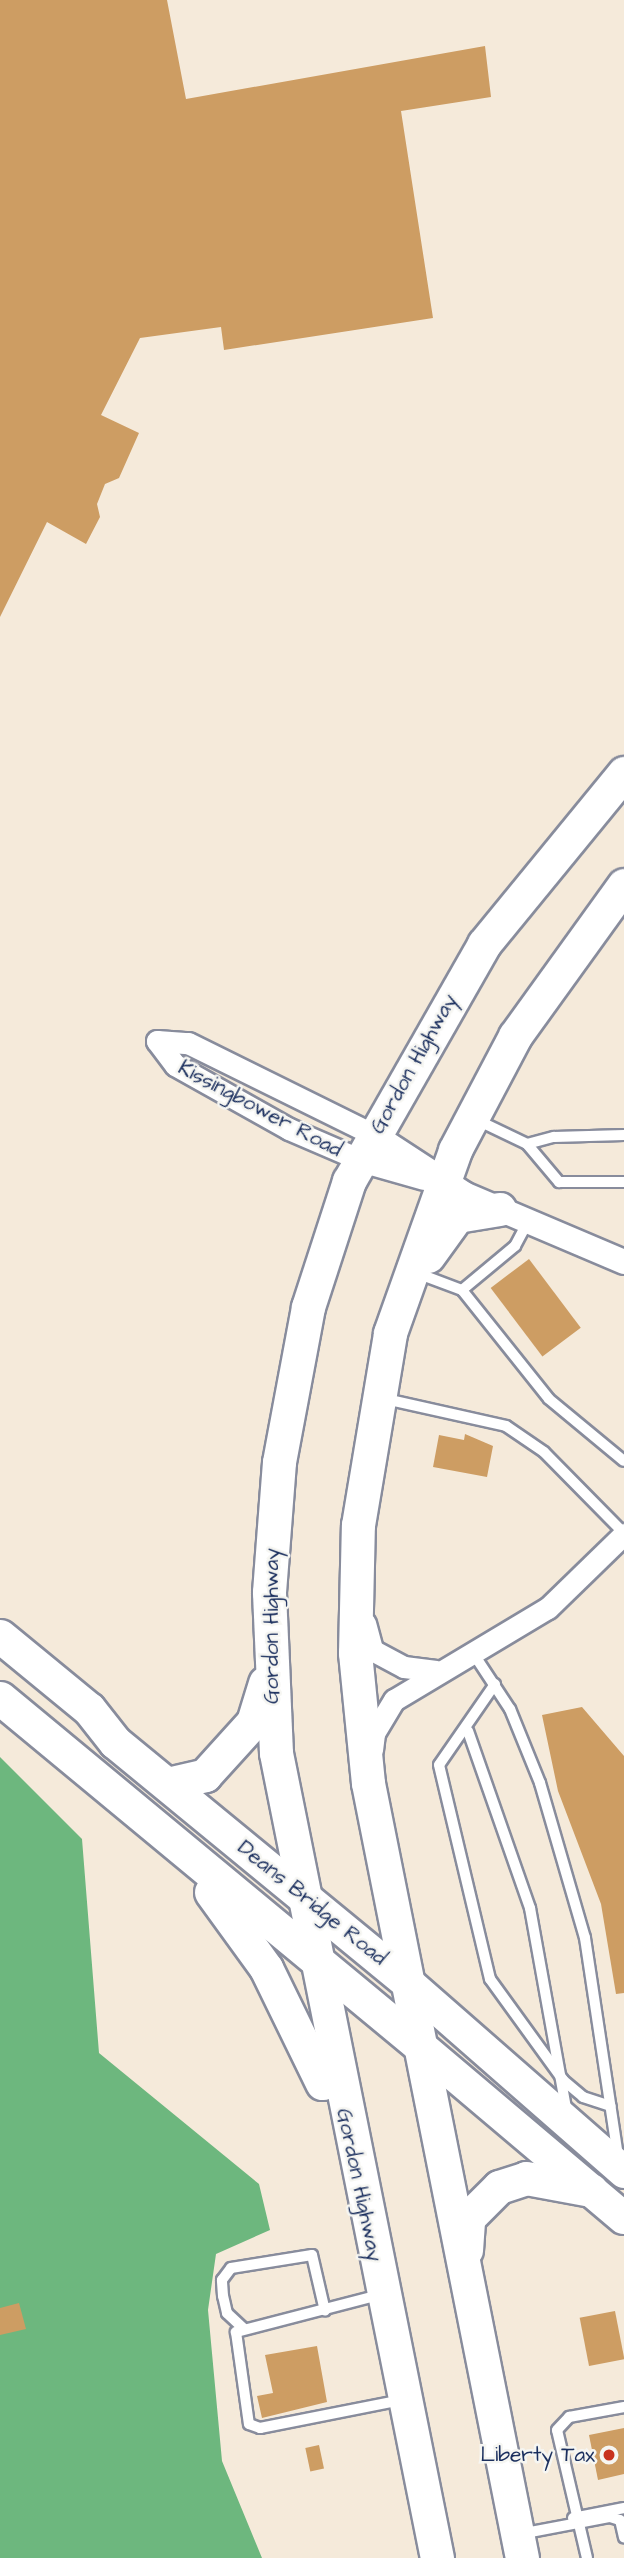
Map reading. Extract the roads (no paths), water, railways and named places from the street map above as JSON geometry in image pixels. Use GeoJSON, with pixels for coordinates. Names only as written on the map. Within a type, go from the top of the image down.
{"type":"FeatureCollection","features":[{"type":"Feature","properties":{"kind":"highway","name":"Gordon Highway"},"geometry":{"type":"LineString","coordinates":[[438,2558],[367,2225],[276,1753],[270,1657],[272,1528],[294,1368],[327,1244],[367,1148],[484,944],[624,773]]}},
{"type":"Feature","properties":{"kind":"highway"},"geometry":{"type":"LineString","coordinates":[[520,2546],[368,1783],[355,1589],[375,1396],[408,1271],[471,1117],[550,981],[624,885]]}},
{"type":"Feature","properties":{"kind":"highway"},"geometry":{"type":"LineString","coordinates":[[375,1396],[431,1245],[447,1224],[468,1211],[514,1216]]}},
{"type":"Feature","properties":{"kind":"highway","name":"Deans Bridge Road"},"geometry":{"type":"LineString","coordinates":[[0,1636],[167,1784],[406,1981]]}},
{"type":"Feature","properties":{"kind":"highway"},"geometry":{"type":"LineString","coordinates":[[167,1784],[205,1775],[253,1722],[270,1657]]}},
{"type":"Feature","properties":{"kind":"highway","name":"Deans Bridge Road"},"geometry":{"type":"LineString","coordinates":[[0,1698],[419,2045]]}},
{"type":"Feature","properties":{"kind":"highway"},"geometry":{"type":"LineString","coordinates":[[155,1826],[245,1936],[294,2017],[312,2053],[367,2225]]}},
{"type":"Feature","properties":{"kind":"highway"},"geometry":{"type":"LineString","coordinates":[[467,2287],[468,2218],[487,2193],[526,2178],[591,2190]]}},
{"type":"Feature","properties":{"kind":"main road","name":"Deans Bridge Road"},"geometry":{"type":"LineString","coordinates":[[406,1981],[622,2170]]}},
{"type":"Feature","properties":{"kind":"main road","name":"Deans Bridge Road"},"geometry":{"type":"LineString","coordinates":[[419,2045],[624,2218]]}},
{"type":"Feature","properties":{"kind":"street","name":"Kissingbower Road"},"geometry":{"type":"LineString","coordinates":[[367,1148],[188,1043],[157,1041],[175,1065],[247,1104],[367,1148],[514,1216],[624,1262]]}},
{"type":"Feature","properties":{"kind":"street"},"geometry":{"type":"LineString","coordinates":[[368,1783],[381,1722],[394,1700],[436,1671],[475,1656],[548,1608],[624,1533]]}},
{"type":"Feature","properties":{"kind":"street"},"geometry":{"type":"LineString","coordinates":[[355,1589],[372,1650],[404,1667],[436,1671]]}},
{"type":"Feature","properties":{"kind":"lane"},"geometry":{"type":"LineString","coordinates":[[471,1117],[527,1144],[559,1182],[624,1182]]}},
{"type":"Feature","properties":{"kind":"lane"},"geometry":{"type":"LineString","coordinates":[[527,1144],[554,1137],[624,1135]]}},
{"type":"Feature","properties":{"kind":"lane"},"geometry":{"type":"LineString","coordinates":[[462,1290],[515,1246],[514,1216]]}},
{"type":"Feature","properties":{"kind":"lane"},"geometry":{"type":"LineString","coordinates":[[422,1275],[462,1290],[549,1399],[624,1461]]}},
{"type":"Feature","properties":{"kind":"lane"},"geometry":{"type":"LineString","coordinates":[[375,1396],[506,1426],[544,1452],[624,1533]]}},
{"type":"Feature","properties":{"kind":"lane"},"geometry":{"type":"LineString","coordinates":[[475,1656],[495,1684],[540,1783],[585,1938],[622,2170]]}},
{"type":"Feature","properties":{"kind":"lane"},"geometry":{"type":"LineString","coordinates":[[495,1684],[468,1731],[439,1765],[490,1979],[563,2080],[611,2106]]}},
{"type":"Feature","properties":{"kind":"lane"},"geometry":{"type":"LineString","coordinates":[[468,1731],[530,1908],[569,2122]]}},
{"type":"Feature","properties":{"kind":"lane"},"geometry":{"type":"LineString","coordinates":[[243,2328],[227,2313],[223,2296],[222,2280],[231,2268],[312,2255],[325,2311]]}},
{"type":"Feature","properties":{"kind":"lane"},"geometry":{"type":"LineString","coordinates":[[382,2294],[325,2311],[243,2328],[233,2338],[253,2428],[404,2400]]}},
{"type":"Feature","properties":{"kind":"lane"},"geometry":{"type":"LineString","coordinates":[[587,2558],[573,2521],[557,2430],[569,2417],[624,2407]]}},
{"type":"Feature","properties":{"kind":"lane"},"geometry":{"type":"LineString","coordinates":[[520,2546],[573,2521],[624,2508]]}},
{"type":"Feature","properties":{"kind":"lane"},"geometry":{"type":"LineString","coordinates":[[573,2521],[615,2518],[624,2538]]}},
{"type":"Feature","properties":{"kind":"place","name":"Liberty Tax"},"geometry":{"type":"Point","coordinates":[609,2455]}}]}
